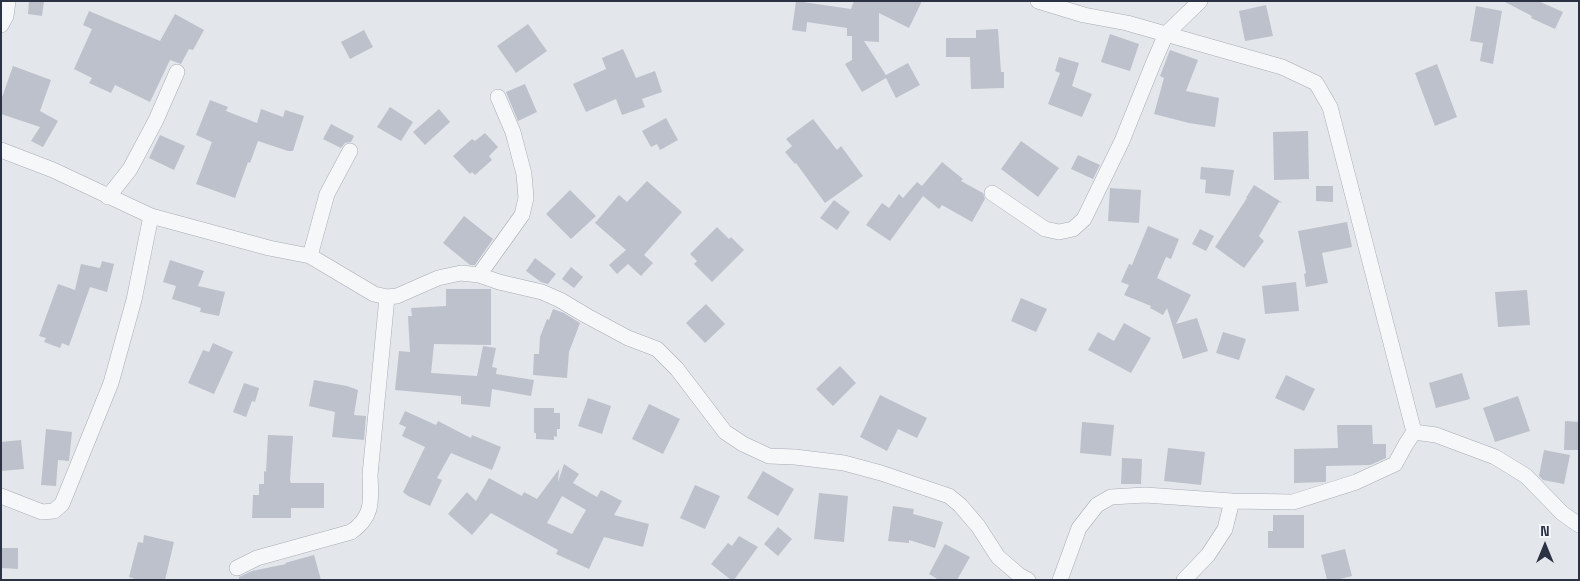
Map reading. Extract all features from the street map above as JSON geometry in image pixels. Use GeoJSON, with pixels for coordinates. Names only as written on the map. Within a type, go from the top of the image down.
{"type":"FeatureCollection","features":[{"type":"Feature","properties":{"kind":"street"},"geometry":{"type":"LineString","coordinates":[[1,25],[6,16],[8,1]]}},
{"type":"Feature","properties":{"kind":"street"},"geometry":{"type":"LineString","coordinates":[[1038,1],[1084,15],[1127,23],[1282,67],[1316,83],[1330,106],[1414,432],[1395,464],[1356,482],[1293,502],[1232,501],[1145,495],[1111,497],[1097,506],[1079,528],[1066,579]]}},
{"type":"Feature","properties":{"kind":"street"},"geometry":{"type":"LineString","coordinates":[[992,193],[1044,229],[1059,232],[1073,230],[1084,219],[1122,141],[1152,64],[1166,34],[1200,1]]}},
{"type":"Feature","properties":{"kind":"street"},"geometry":{"type":"LineString","coordinates":[[108,197],[134,161],[156,120],[177,72]]}},
{"type":"Feature","properties":{"kind":"street"},"geometry":{"type":"LineString","coordinates":[[479,275],[522,215],[526,198],[524,174],[513,132],[498,97]]}},
{"type":"Feature","properties":{"kind":"street"},"geometry":{"type":"LineString","coordinates":[[1,150],[53,170],[151,216],[269,248],[310,256],[374,294],[387,297],[397,296],[438,278],[461,273],[479,275],[499,282],[542,292],[628,338],[657,348],[677,369],[726,432],[743,444],[769,456],[844,463],[881,473],[949,496],[960,505],[978,526],[998,558],[1028,580]]}},
{"type":"Feature","properties":{"kind":"street"},"geometry":{"type":"LineString","coordinates":[[310,256],[327,194],[350,151]]}},
{"type":"Feature","properties":{"kind":"street"},"geometry":{"type":"LineString","coordinates":[[1,496],[42,512],[54,512],[62,504],[111,383],[134,300],[151,216]]}},
{"type":"Feature","properties":{"kind":"street"},"geometry":{"type":"LineString","coordinates":[[237,568],[257,558],[351,532],[362,524],[371,504],[370,475],[387,297]]}},
{"type":"Feature","properties":{"kind":"street"},"geometry":{"type":"LineString","coordinates":[[1414,432],[1436,435],[1494,457],[1526,476],[1562,513],[1579,525]]}},
{"type":"Feature","properties":{"kind":"street"},"geometry":{"type":"LineString","coordinates":[[1184,580],[1208,555],[1225,529],[1232,501]]}},
{"type":"Feature","properties":{"kind":"building"},"geometry":{"type":"Polygon","coordinates":[[[29,1],[44,1],[42,16],[28,14],[29,1]]]}},
{"type":"Feature","properties":{"kind":"building"},"geometry":{"type":"Polygon","coordinates":[[[796,1],[851,9],[854,1],[922,1],[909,28],[879,13],[879,42],[864,41],[886,75],[908,63],[920,85],[896,98],[886,78],[862,92],[845,64],[852,60],[852,36],[847,36],[847,28],[807,22],[806,32],[792,30],[796,1]]]}},
{"type":"Feature","properties":{"kind":"building"},"geometry":{"type":"Polygon","coordinates":[[[1503,1],[1538,1],[1563,12],[1555,29],[1531,18],[1532,16],[1503,1]]]}},
{"type":"Feature","properties":{"kind":"building"},"geometry":{"type":"Polygon","coordinates":[[[1266,5],[1273,36],[1245,41],[1239,11],[1266,5]]]}},
{"type":"Feature","properties":{"kind":"building"},"geometry":{"type":"Polygon","coordinates":[[[1476,6],[1502,11],[1493,64],[1480,61],[1483,43],[1470,41],[1476,6]]]}},
{"type":"Feature","properties":{"kind":"building"},"geometry":{"type":"Polygon","coordinates":[[[89,11],[160,41],[175,14],[204,30],[193,50],[189,49],[181,64],[170,60],[150,102],[115,85],[111,93],[89,83],[92,78],[74,69],[92,29],[83,25],[89,11]]]}},
{"type":"Feature","properties":{"kind":"building"},"geometry":{"type":"Polygon","coordinates":[[[528,24],[547,51],[516,73],[497,46],[528,24]]]}},
{"type":"Feature","properties":{"kind":"building"},"geometry":{"type":"Polygon","coordinates":[[[998,29],[1001,72],[1004,72],[1004,88],[971,89],[970,57],[946,57],[946,38],[976,38],[976,30],[998,29]]]}},
{"type":"Feature","properties":{"kind":"building"},"geometry":{"type":"Polygon","coordinates":[[[364,30],[373,47],[350,59],[341,42],[364,30]]]}},
{"type":"Feature","properties":{"kind":"building"},"geometry":{"type":"Polygon","coordinates":[[[1110,34],[1139,44],[1130,71],[1101,62],[1110,34]]]}},
{"type":"Feature","properties":{"kind":"building"},"geometry":{"type":"Polygon","coordinates":[[[623,49],[636,78],[655,71],[662,92],[642,99],[645,107],[622,115],[616,99],[586,112],[573,84],[606,69],[602,58],[623,49]]]}},
{"type":"Feature","properties":{"kind":"building"},"geometry":{"type":"Polygon","coordinates":[[[1170,50],[1198,60],[1186,91],[1219,98],[1215,127],[1189,123],[1154,114],[1164,78],[1160,76],[1170,50]]]}},
{"type":"Feature","properties":{"kind":"building"},"geometry":{"type":"Polygon","coordinates":[[[1059,57],[1079,63],[1072,86],[1092,94],[1082,117],[1048,104],[1060,73],[1055,71],[1059,57]]]}},
{"type":"Feature","properties":{"kind":"building"},"geometry":{"type":"Polygon","coordinates":[[[1437,64],[1457,117],[1435,126],[1415,73],[1437,64]]]}},
{"type":"Feature","properties":{"kind":"building"},"geometry":{"type":"Polygon","coordinates":[[[13,66],[51,80],[40,111],[58,121],[43,147],[31,141],[40,127],[1,114],[1,100],[13,66]]]}},
{"type":"Feature","properties":{"kind":"building"},"geometry":{"type":"Polygon","coordinates":[[[525,84],[537,112],[518,121],[506,92],[525,84]]]}},
{"type":"Feature","properties":{"kind":"building"},"geometry":{"type":"Polygon","coordinates":[[[210,100],[228,107],[226,111],[257,123],[261,109],[283,117],[285,110],[304,116],[293,151],[258,141],[235,198],[196,184],[212,142],[196,135],[210,100]]]}},
{"type":"Feature","properties":{"kind":"building"},"geometry":{"type":"Polygon","coordinates":[[[390,107],[413,122],[401,141],[377,127],[390,107]]]}},
{"type":"Feature","properties":{"kind":"building"},"geometry":{"type":"Polygon","coordinates":[[[439,109],[450,122],[425,145],[413,132],[439,109]]]}},
{"type":"Feature","properties":{"kind":"building"},"geometry":{"type":"Polygon","coordinates":[[[666,118],[678,140],[660,150],[657,144],[651,147],[642,131],[666,118]]]}},
{"type":"Feature","properties":{"kind":"building"},"geometry":{"type":"Polygon","coordinates":[[[813,119],[837,150],[841,146],[863,176],[825,203],[796,163],[785,152],[792,146],[786,139],[813,119]]]}},
{"type":"Feature","properties":{"kind":"building"},"geometry":{"type":"Polygon","coordinates":[[[331,124],[354,136],[351,142],[345,143],[341,148],[323,139],[331,124]]]}},
{"type":"Feature","properties":{"kind":"building"},"geometry":{"type":"Polygon","coordinates":[[[1308,131],[1309,179],[1274,180],[1273,132],[1308,131]]]}},
{"type":"Feature","properties":{"kind":"building"},"geometry":{"type":"Polygon","coordinates":[[[485,133],[498,147],[489,156],[492,160],[475,175],[472,172],[470,174],[453,156],[472,139],[475,141],[485,133]]]}},
{"type":"Feature","properties":{"kind":"building"},"geometry":{"type":"Polygon","coordinates":[[[160,135],[185,146],[174,170],[149,158],[160,135]]]}},
{"type":"Feature","properties":{"kind":"building"},"geometry":{"type":"Polygon","coordinates":[[[1021,141],[1059,168],[1038,197],[1001,169],[1021,141]]]}},
{"type":"Feature","properties":{"kind":"building"},"geometry":{"type":"Polygon","coordinates":[[[1078,155],[1100,165],[1093,179],[1071,169],[1078,155]]]}},
{"type":"Feature","properties":{"kind":"building"},"geometry":{"type":"Polygon","coordinates":[[[942,162],[963,179],[961,181],[983,193],[985,199],[972,222],[942,205],[939,209],[923,196],[890,241],[866,225],[882,203],[889,208],[899,194],[903,198],[917,182],[922,186],[942,162]]]}},
{"type":"Feature","properties":{"kind":"building"},"geometry":{"type":"Polygon","coordinates":[[[1201,167],[1234,170],[1230,196],[1205,193],[1206,180],[1200,179],[1201,167]]]}},
{"type":"Feature","properties":{"kind":"building"},"geometry":{"type":"Polygon","coordinates":[[[647,181],[682,212],[644,255],[653,263],[641,276],[628,264],[617,274],[609,265],[626,250],[595,223],[619,195],[627,202],[647,181]]]}},
{"type":"Feature","properties":{"kind":"building"},"geometry":{"type":"Polygon","coordinates":[[[1254,185],[1283,203],[1279,202],[1259,236],[1264,241],[1244,268],[1215,247],[1254,185]]]}},
{"type":"Feature","properties":{"kind":"building"},"geometry":{"type":"Polygon","coordinates":[[[1316,186],[1333,186],[1333,202],[1316,201],[1316,186]]]}},
{"type":"Feature","properties":{"kind":"building"},"geometry":{"type":"Polygon","coordinates":[[[1110,188],[1141,190],[1139,223],[1108,221],[1110,188]]]}},
{"type":"Feature","properties":{"kind":"building"},"geometry":{"type":"Polygon","coordinates":[[[570,190],[596,216],[571,239],[546,214],[570,190]]]}},
{"type":"Feature","properties":{"kind":"building"},"geometry":{"type":"Polygon","coordinates":[[[834,200],[850,212],[837,230],[820,218],[834,200]]]}},
{"type":"Feature","properties":{"kind":"building"},"geometry":{"type":"Polygon","coordinates":[[[464,216],[493,239],[475,265],[470,265],[443,243],[464,216]]]}},
{"type":"Feature","properties":{"kind":"building"},"geometry":{"type":"Polygon","coordinates":[[[1347,222],[1352,247],[1322,253],[1328,283],[1306,287],[1304,274],[1306,273],[1298,231],[1347,222]]]}},
{"type":"Feature","properties":{"kind":"building"},"geometry":{"type":"Polygon","coordinates":[[[1148,226],[1179,239],[1171,259],[1166,257],[1157,278],[1191,295],[1176,324],[1197,318],[1208,351],[1183,359],[1167,308],[1163,315],[1150,308],[1151,306],[1124,295],[1129,285],[1121,282],[1129,264],[1132,265],[1148,226]]]}},
{"type":"Feature","properties":{"kind":"building"},"geometry":{"type":"Polygon","coordinates":[[[717,227],[744,250],[712,282],[694,264],[697,261],[690,254],[717,227]]]}},
{"type":"Feature","properties":{"kind":"building"},"geometry":{"type":"Polygon","coordinates":[[[1200,229],[1214,236],[1206,251],[1192,244],[1200,229]]]}},
{"type":"Feature","properties":{"kind":"building"},"geometry":{"type":"Polygon","coordinates":[[[535,258],[556,274],[548,284],[541,282],[526,271],[535,258]]]}},
{"type":"Feature","properties":{"kind":"building"},"geometry":{"type":"Polygon","coordinates":[[[170,260],[204,271],[198,286],[225,292],[219,316],[200,312],[201,308],[172,299],[176,286],[163,282],[170,260]]]}},
{"type":"Feature","properties":{"kind":"building"},"geometry":{"type":"Polygon","coordinates":[[[102,261],[114,264],[107,292],[90,287],[69,346],[62,343],[60,348],[44,342],[46,338],[39,336],[58,284],[75,290],[81,264],[100,268],[102,261]]]}},
{"type":"Feature","properties":{"kind":"building"},"geometry":{"type":"Polygon","coordinates":[[[571,267],[583,277],[574,288],[562,279],[571,267]]]}},
{"type":"Feature","properties":{"kind":"building"},"geometry":{"type":"Polygon","coordinates":[[[1296,282],[1299,311],[1265,314],[1262,286],[1296,282]]]}},
{"type":"Feature","properties":{"kind":"building"},"geometry":{"type":"Polygon","coordinates":[[[446,289],[491,289],[491,345],[434,344],[431,373],[477,376],[483,346],[496,348],[492,367],[497,368],[496,374],[534,380],[531,396],[492,389],[490,407],[461,404],[461,396],[395,390],[399,351],[410,352],[408,316],[412,316],[411,308],[446,306],[446,289]]]}},
{"type":"Feature","properties":{"kind":"building"},"geometry":{"type":"Polygon","coordinates":[[[1527,290],[1530,325],[1498,327],[1495,292],[1527,290]]]}},
{"type":"Feature","properties":{"kind":"building"},"geometry":{"type":"Polygon","coordinates":[[[1021,298],[1047,309],[1036,332],[1011,321],[1021,298]]]}},
{"type":"Feature","properties":{"kind":"building"},"geometry":{"type":"Polygon","coordinates":[[[706,304],[725,324],[705,343],[686,323],[706,304]]]}},
{"type":"Feature","properties":{"kind":"building"},"geometry":{"type":"Polygon","coordinates":[[[553,309],[564,313],[580,323],[569,352],[567,378],[533,375],[534,354],[539,354],[540,337],[553,309]]]}},
{"type":"Feature","properties":{"kind":"building"},"geometry":{"type":"Polygon","coordinates":[[[1124,323],[1151,338],[1131,373],[1088,350],[1098,332],[1114,341],[1124,323]]]}},
{"type":"Feature","properties":{"kind":"building"},"geometry":{"type":"Polygon","coordinates":[[[1223,332],[1246,339],[1239,360],[1216,353],[1223,332]]]}},
{"type":"Feature","properties":{"kind":"building"},"geometry":{"type":"Polygon","coordinates":[[[213,343],[233,352],[214,394],[188,383],[203,350],[209,352],[213,343]]]}},
{"type":"Feature","properties":{"kind":"building"},"geometry":{"type":"Polygon","coordinates":[[[840,366],[856,383],[833,406],[816,389],[840,366]]]}},
{"type":"Feature","properties":{"kind":"building"},"geometry":{"type":"Polygon","coordinates":[[[1462,373],[1470,399],[1436,408],[1429,383],[1462,373]]]}},
{"type":"Feature","properties":{"kind":"building"},"geometry":{"type":"Polygon","coordinates":[[[1286,375],[1315,389],[1304,411],[1275,398],[1286,375]]]}},
{"type":"Feature","properties":{"kind":"building"},"geometry":{"type":"Polygon","coordinates":[[[314,380],[358,390],[354,415],[366,416],[364,440],[332,437],[335,412],[309,406],[314,380]]]}},
{"type":"Feature","properties":{"kind":"building"},"geometry":{"type":"Polygon","coordinates":[[[244,383],[259,388],[255,402],[252,401],[246,417],[233,412],[244,383]]]}},
{"type":"Feature","properties":{"kind":"building"},"geometry":{"type":"Polygon","coordinates":[[[880,395],[927,418],[917,438],[898,429],[887,451],[860,437],[880,395]]]}},
{"type":"Feature","properties":{"kind":"building"},"geometry":{"type":"Polygon","coordinates":[[[1518,396],[1530,431],[1495,442],[1483,408],[1518,396]]]}},
{"type":"Feature","properties":{"kind":"building"},"geometry":{"type":"Polygon","coordinates":[[[588,398],[611,406],[602,434],[578,426],[588,398]]]}},
{"type":"Feature","properties":{"kind":"building"},"geometry":{"type":"Polygon","coordinates":[[[649,404],[680,419],[663,454],[632,439],[649,404]]]}},
{"type":"Feature","properties":{"kind":"building"},"geometry":{"type":"Polygon","coordinates":[[[534,408],[554,408],[554,413],[560,413],[560,429],[557,429],[557,437],[554,436],[554,440],[536,439],[536,433],[534,433],[534,408]]]}},
{"type":"Feature","properties":{"kind":"building"},"geometry":{"type":"Polygon","coordinates":[[[405,411],[436,425],[438,421],[471,438],[472,435],[501,447],[492,470],[451,453],[437,478],[442,480],[430,506],[408,496],[403,492],[425,447],[402,436],[406,427],[399,424],[405,411]]]}},
{"type":"Feature","properties":{"kind":"building"},"geometry":{"type":"Polygon","coordinates":[[[1565,421],[1579,422],[1578,450],[1564,450],[1565,421]]]}},
{"type":"Feature","properties":{"kind":"building"},"geometry":{"type":"Polygon","coordinates":[[[1082,422],[1114,425],[1111,456],[1080,453],[1082,422]]]}},
{"type":"Feature","properties":{"kind":"building"},"geometry":{"type":"Polygon","coordinates":[[[1337,425],[1372,425],[1373,444],[1386,444],[1386,458],[1370,465],[1326,466],[1326,482],[1294,483],[1294,449],[1338,448],[1337,425]]]}},
{"type":"Feature","properties":{"kind":"building"},"geometry":{"type":"Polygon","coordinates":[[[46,429],[72,432],[69,461],[58,460],[56,486],[41,485],[46,429]]]}},
{"type":"Feature","properties":{"kind":"building"},"geometry":{"type":"Polygon","coordinates":[[[268,435],[293,436],[291,483],[324,483],[324,508],[291,508],[291,518],[252,518],[253,495],[259,495],[259,484],[264,484],[268,435]]]}},
{"type":"Feature","properties":{"kind":"building"},"geometry":{"type":"Polygon","coordinates":[[[21,440],[24,469],[1,471],[1,442],[21,440]]]}},
{"type":"Feature","properties":{"kind":"building"},"geometry":{"type":"Polygon","coordinates":[[[1168,448],[1205,452],[1201,485],[1164,481],[1168,448]]]}},
{"type":"Feature","properties":{"kind":"building"},"geometry":{"type":"Polygon","coordinates":[[[1544,450],[1570,455],[1564,484],[1543,480],[1539,476],[1544,450]]]}},
{"type":"Feature","properties":{"kind":"building"},"geometry":{"type":"Polygon","coordinates":[[[1122,458],[1142,459],[1141,484],[1121,484],[1122,458]]]}},
{"type":"Feature","properties":{"kind":"building"},"geometry":{"type":"Polygon","coordinates":[[[564,464],[579,474],[573,483],[597,497],[601,490],[622,501],[614,515],[649,524],[643,547],[604,537],[589,569],[556,554],[558,550],[491,513],[472,535],[448,514],[467,492],[476,501],[489,478],[522,496],[524,492],[537,499],[559,469],[558,482],[564,464]],[[562,496],[547,523],[572,534],[586,510],[562,496]]]}},
{"type":"Feature","properties":{"kind":"building"},"geometry":{"type":"Polygon","coordinates":[[[763,471],[794,489],[778,516],[747,498],[763,471]]]}},
{"type":"Feature","properties":{"kind":"building"},"geometry":{"type":"Polygon","coordinates":[[[695,485],[720,496],[705,529],[680,518],[695,485]]]}},
{"type":"Feature","properties":{"kind":"building"},"geometry":{"type":"Polygon","coordinates":[[[819,493],[848,496],[844,542],[814,539],[819,493]]]}},
{"type":"Feature","properties":{"kind":"building"},"geometry":{"type":"Polygon","coordinates":[[[893,506],[914,509],[913,514],[943,522],[935,548],[909,540],[909,543],[888,541],[893,506]]]}},
{"type":"Feature","properties":{"kind":"building"},"geometry":{"type":"Polygon","coordinates":[[[1273,515],[1304,515],[1304,548],[1268,548],[1268,531],[1273,531],[1273,515]]]}},
{"type":"Feature","properties":{"kind":"building"},"geometry":{"type":"Polygon","coordinates":[[[778,527],[792,539],[778,556],[764,544],[778,527]]]}},
{"type":"Feature","properties":{"kind":"building"},"geometry":{"type":"Polygon","coordinates":[[[144,535],[174,542],[165,580],[138,580],[129,577],[138,542],[143,543],[144,535]]]}},
{"type":"Feature","properties":{"kind":"building"},"geometry":{"type":"Polygon","coordinates":[[[739,536],[758,547],[734,580],[731,580],[711,564],[728,543],[732,546],[739,536]]]}},
{"type":"Feature","properties":{"kind":"building"},"geometry":{"type":"Polygon","coordinates":[[[945,544],[970,557],[957,580],[939,580],[929,574],[945,544]]]}},
{"type":"Feature","properties":{"kind":"building"},"geometry":{"type":"Polygon","coordinates":[[[1,548],[18,548],[18,569],[1,568],[1,548]]]}},
{"type":"Feature","properties":{"kind":"building"},"geometry":{"type":"Polygon","coordinates":[[[1345,549],[1352,576],[1327,580],[1321,555],[1345,549]]]}},
{"type":"Feature","properties":{"kind":"building"},"geometry":{"type":"Polygon","coordinates":[[[314,555],[321,580],[239,580],[239,577],[252,571],[286,564],[314,555]]]}}]}
